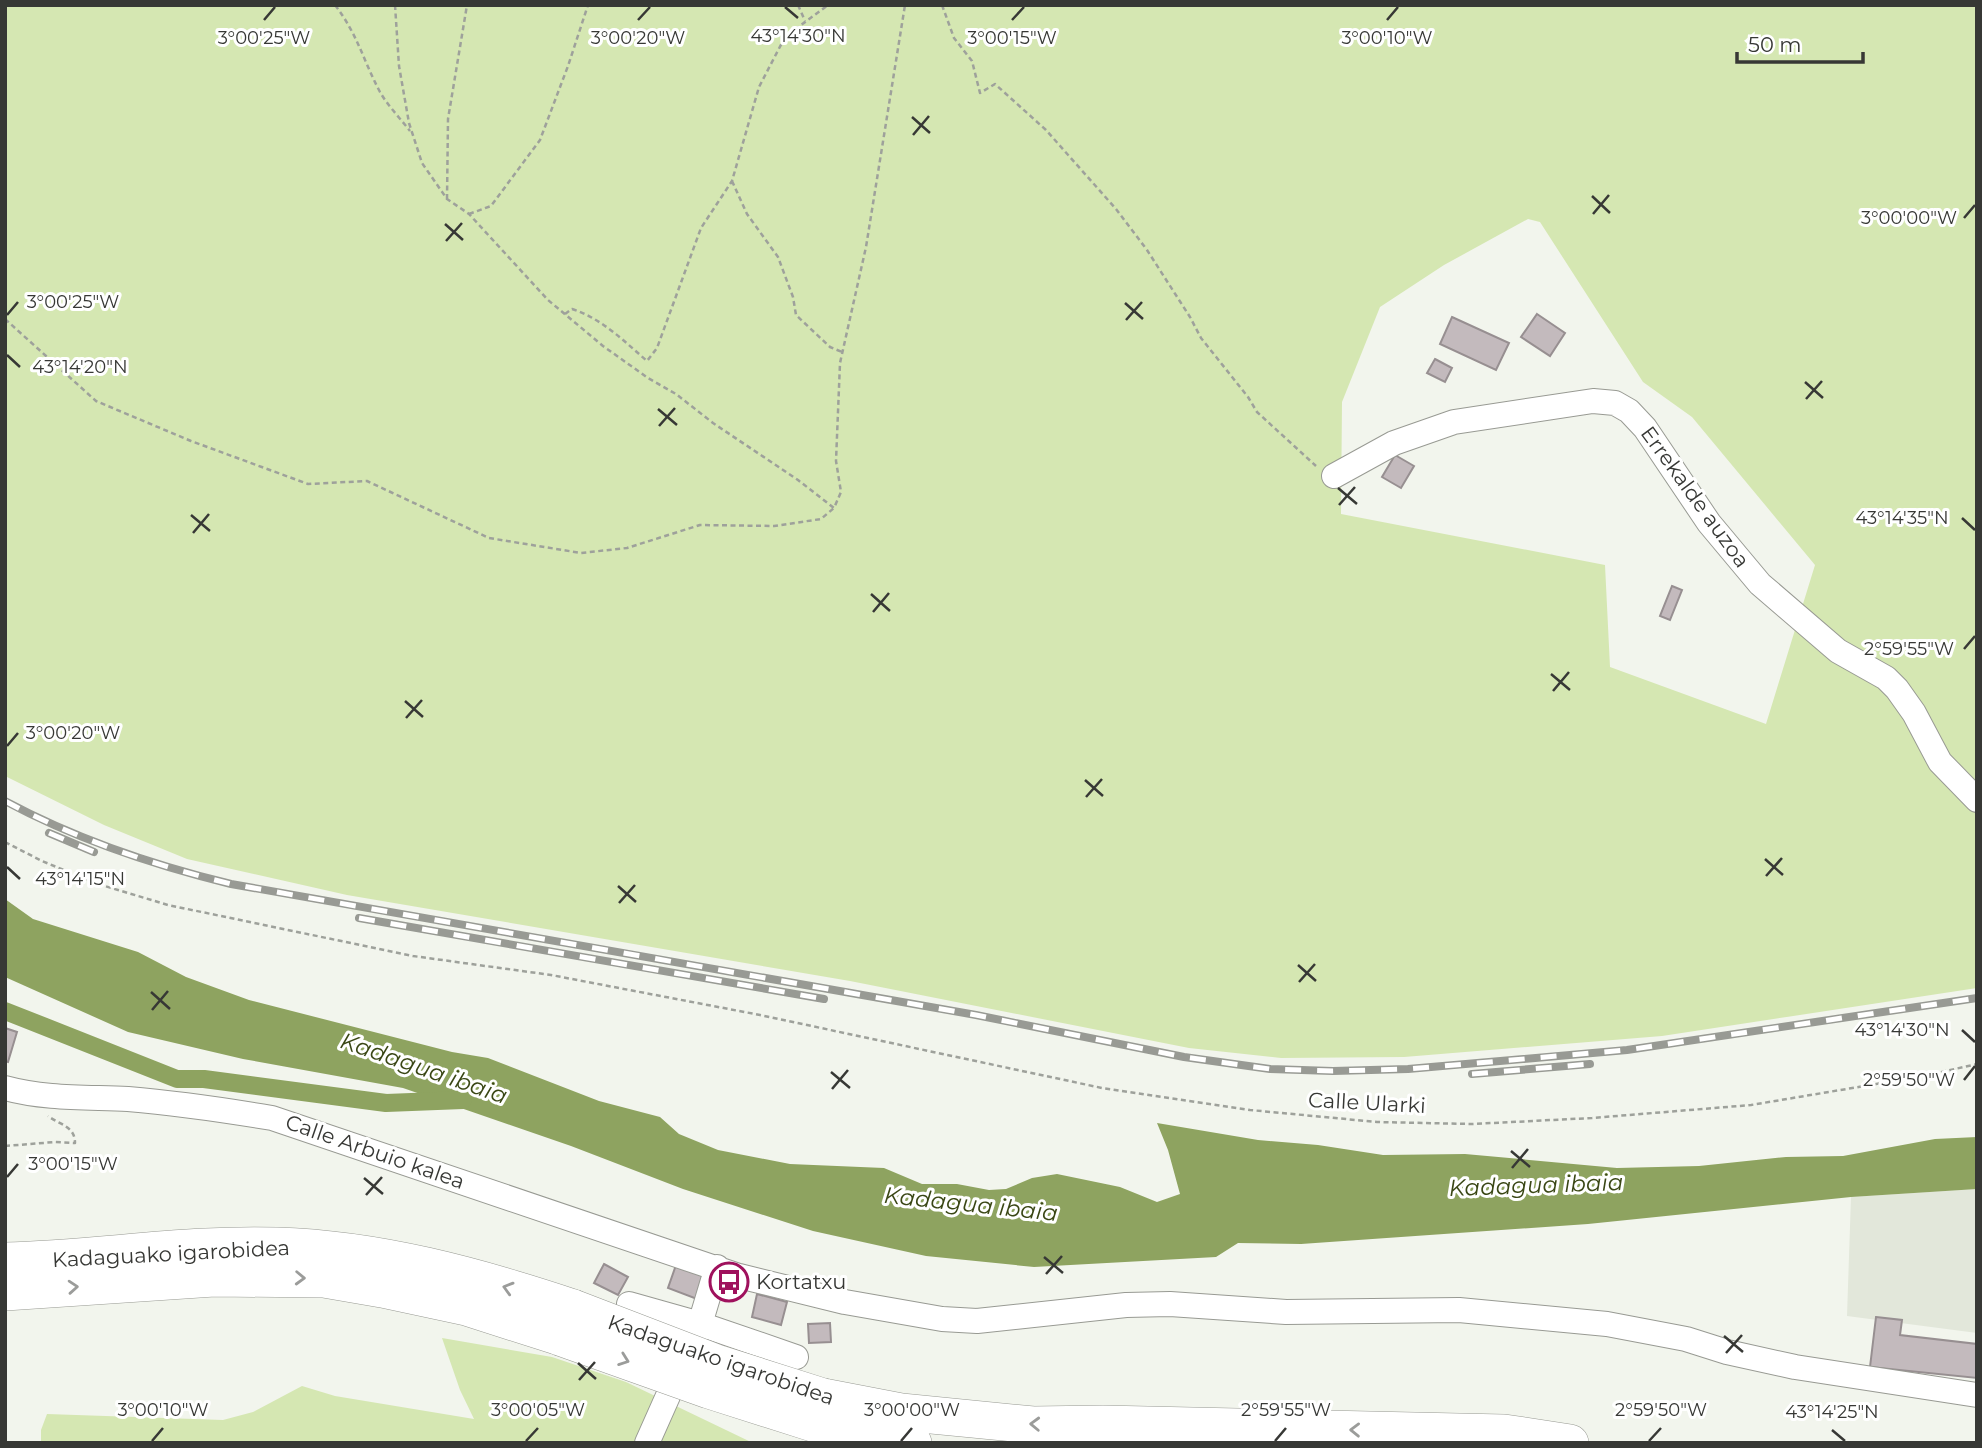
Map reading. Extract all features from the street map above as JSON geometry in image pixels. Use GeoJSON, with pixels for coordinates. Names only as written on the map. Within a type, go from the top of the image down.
{"type":"FeatureCollection","features":[{"type":"Feature","properties":{"kind":"highway","name":"Kadaguako igarobidea"},"geometry":{"type":"LineString","coordinates":[[5,1261],[216,1247],[275,1246],[342,1250],[474,1278],[709,1390],[819,1411],[901,1412],[1032,1425],[1117,1424],[1504,1433],[1570,1443]]}},
{"type":"Feature","properties":{"kind":"highway","name":"Kadaguako igarobidea"},"geometry":{"type":"LineString","coordinates":[[5,1292],[214,1278],[324,1279],[466,1307],[566,1323]]}},
{"type":"Feature","properties":{"kind":"highway","name":"Kadaguako igarobidea"},"geometry":{"type":"LineString","coordinates":[[819,1411],[860,1436],[913,1443]]}},
{"type":"Feature","properties":{"kind":"street","name":"Errekalde auzoa"},"geometry":{"type":"LineString","coordinates":[[1334,477],[1394,443],[1454,422],[1593,401],[1615,402],[1629,411],[1645,428],[1709,523],[1760,584],[1838,651],[1873,670],[1897,688],[1914,713],[1940,762],[1977,800]]}},
{"type":"Feature","properties":{"kind":"street","name":"Calle Arbuio kalea"},"geometry":{"type":"LineString","coordinates":[[13,1090],[210,1108],[272,1118],[738,1276],[808,1293],[942,1319],[976,1321],[1126,1305],[1170,1304],[1286,1312],[1459,1310],[1607,1325],[1686,1339],[1727,1352],[1852,1377],[1925,1385],[1977,1395]]}},
{"type":"Feature","properties":{"kind":"street"},"geometry":{"type":"LineString","coordinates":[[647,1443],[700,1324],[717,1267]]}},
{"type":"Feature","properties":{"kind":"street"},"geometry":{"type":"LineString","coordinates":[[629,1304],[700,1324],[796,1357]]}},
{"type":"Feature","properties":{"kind":"path"},"geometry":{"type":"LineString","coordinates":[[335,5],[360,44],[381,92],[412,134]]}},
{"type":"Feature","properties":{"kind":"path"},"geometry":{"type":"LineString","coordinates":[[395,5],[399,66],[412,134],[422,163],[447,199],[469,214],[539,291],[603,346],[676,394],[834,508]]}},
{"type":"Feature","properties":{"kind":"path"},"geometry":{"type":"LineString","coordinates":[[447,199],[448,119],[467,5]]}},
{"type":"Feature","properties":{"kind":"path"},"geometry":{"type":"LineString","coordinates":[[469,214],[491,206],[540,140],[588,5]]}},
{"type":"Feature","properties":{"kind":"path"},"geometry":{"type":"LineString","coordinates":[[798,5],[805,21]]}},
{"type":"Feature","properties":{"kind":"path"},"geometry":{"type":"LineString","coordinates":[[565,314],[572,309],[584,313],[616,334],[647,361],[657,348],[701,228],[732,181],[759,87],[785,37],[828,5]]}},
{"type":"Feature","properties":{"kind":"path"},"geometry":{"type":"LineString","coordinates":[[5,319],[96,401],[191,441],[308,484],[367,481],[489,538],[581,553],[627,548],[700,525],[774,526],[821,519],[834,508],[841,492],[836,461],[842,352],[866,247],[905,5]]}},
{"type":"Feature","properties":{"kind":"path"},"geometry":{"type":"LineString","coordinates":[[942,5],[954,38],[972,61],[980,93],[995,84],[1046,130],[1116,209],[1147,250],[1201,338],[1257,412],[1316,467],[1334,477]]}},
{"type":"Feature","properties":{"kind":"path"},"geometry":{"type":"LineString","coordinates":[[732,181],[747,214],[778,257],[793,297],[796,315],[830,347],[842,352]]}},
{"type":"Feature","properties":{"kind":"path","name":"Calle Ularki"},"geometry":{"type":"LineString","coordinates":[[5,842],[98,884],[168,905],[413,956],[551,975],[760,1015],[1101,1088],[1250,1110],[1377,1122],[1472,1124],[1578,1119],[1751,1105],[1924,1076],[1977,1063]]}},
{"type":"Feature","properties":{"kind":"path"},"geometry":{"type":"LineString","coordinates":[[5,1146],[75,1143],[72,1130],[51,1119],[13,1090]]}},
{"type":"Feature","properties":{"kind":"shaded area"},"geometry":{"type":"Polygon","coordinates":[[[5,5],[1977,5],[1977,988],[1662,1036],[1404,1057],[1281,1058],[1189,1048],[850,981],[347,895],[187,859],[104,825],[5,776],[5,5]],[[1528,219],[1444,265],[1380,307],[1342,402],[1341,514],[1605,565],[1610,667],[1766,724],[1815,565],[1692,417],[1643,382],[1540,222],[1528,219]]]}},
{"type":"Feature","properties":{"kind":"shaded area"},"geometry":{"type":"Polygon","coordinates":[[[1977,1189],[1977,1333],[1847,1316],[1851,1197],[1977,1189]]]}},
{"type":"Feature","properties":{"kind":"shaded area"},"geometry":{"type":"Polygon","coordinates":[[[442,1338],[552,1357],[626,1382],[753,1443],[41,1443],[41,1430],[47,1414],[223,1420],[253,1412],[302,1386],[335,1396],[474,1419],[460,1390],[442,1338]]]}},
{"type":"Feature","properties":{"kind":"water","name":"Kadagua ibaia"},"geometry":{"type":"Polygon","coordinates":[[[5,899],[33,919],[138,952],[186,977],[249,1000],[452,1052],[488,1058],[599,1101],[660,1117],[679,1134],[718,1150],[790,1164],[884,1168],[922,1184],[1006,1189],[1032,1178],[1057,1174],[1120,1187],[1157,1202],[1180,1194],[1168,1150],[1157,1123],[1258,1140],[1318,1145],[1383,1155],[1465,1154],[1617,1168],[1699,1166],[1786,1157],[1843,1156],[1935,1139],[1977,1137],[1977,1189],[1851,1197],[1588,1224],[1301,1244],[1238,1243],[1216,1257],[1034,1267],[926,1256],[813,1231],[683,1189],[571,1146],[403,1088],[243,1059],[128,1032],[5,977],[5,899]]]}},
{"type":"Feature","properties":{"kind":"building"},"geometry":{"type":"Polygon","coordinates":[[[1537,314],[1565,333],[1550,356],[1521,337],[1537,314]]]}},
{"type":"Feature","properties":{"kind":"building"},"geometry":{"type":"Polygon","coordinates":[[[1452,317],[1509,343],[1496,370],[1440,344],[1452,317]]]}},
{"type":"Feature","properties":{"kind":"building"},"geometry":{"type":"Polygon","coordinates":[[[1435,359],[1452,368],[1445,382],[1427,373],[1435,359]]]}},
{"type":"Feature","properties":{"kind":"building"},"geometry":{"type":"Polygon","coordinates":[[[1395,455],[1414,466],[1401,488],[1382,477],[1395,455]]]}},
{"type":"Feature","properties":{"kind":"building"},"geometry":{"type":"Polygon","coordinates":[[[1672,586],[1682,590],[1670,620],[1660,616],[1672,586]]]}},
{"type":"Feature","properties":{"kind":"building"},"geometry":{"type":"Polygon","coordinates":[[[5,1028],[17,1032],[8,1062],[5,1061],[5,1028]]]}},
{"type":"Feature","properties":{"kind":"building"},"geometry":{"type":"Polygon","coordinates":[[[604,1264],[628,1277],[618,1295],[594,1283],[604,1264]]]}},
{"type":"Feature","properties":{"kind":"building"},"geometry":{"type":"Polygon","coordinates":[[[676,1265],[706,1276],[697,1299],[668,1288],[676,1265]]]}},
{"type":"Feature","properties":{"kind":"building"},"geometry":{"type":"Polygon","coordinates":[[[757,1294],[787,1302],[781,1325],[752,1317],[757,1294]]]}},
{"type":"Feature","properties":{"kind":"building"},"geometry":{"type":"Polygon","coordinates":[[[1876,1317],[1902,1320],[1900,1335],[1977,1344],[1977,1378],[1870,1367],[1876,1317]]]}},
{"type":"Feature","properties":{"kind":"building"},"geometry":{"type":"Polygon","coordinates":[[[830,1323],[831,1342],[809,1343],[808,1324],[830,1323]]]}},
{"type":"Feature","properties":{"kind":"waterway","name":"Kadagua ibaia"},"geometry":{"type":"LineString","coordinates":[[5,1011],[177,1079],[204,1079],[386,1103],[463,1100]]}},
{"type":"Feature","properties":{"kind":"railway"},"geometry":{"type":"LineString","coordinates":[[5,801],[115,850],[231,884],[976,1015],[1184,1057],[1270,1069],[1408,1069],[1627,1050],[1977,998]]}},
{"type":"Feature","properties":{"kind":"railway"},"geometry":{"type":"LineString","coordinates":[[49,833],[94,852]]}},
{"type":"Feature","properties":{"kind":"railway"},"geometry":{"type":"LineString","coordinates":[[359,918],[824,999]]}},
{"type":"Feature","properties":{"kind":"railway"},"geometry":{"type":"LineString","coordinates":[[1472,1074],[1590,1064]]}},
{"type":"Feature","properties":{"kind":"place","name":"Kortatxu"},"geometry":{"type":"Point","coordinates":[729,1282]}}]}
